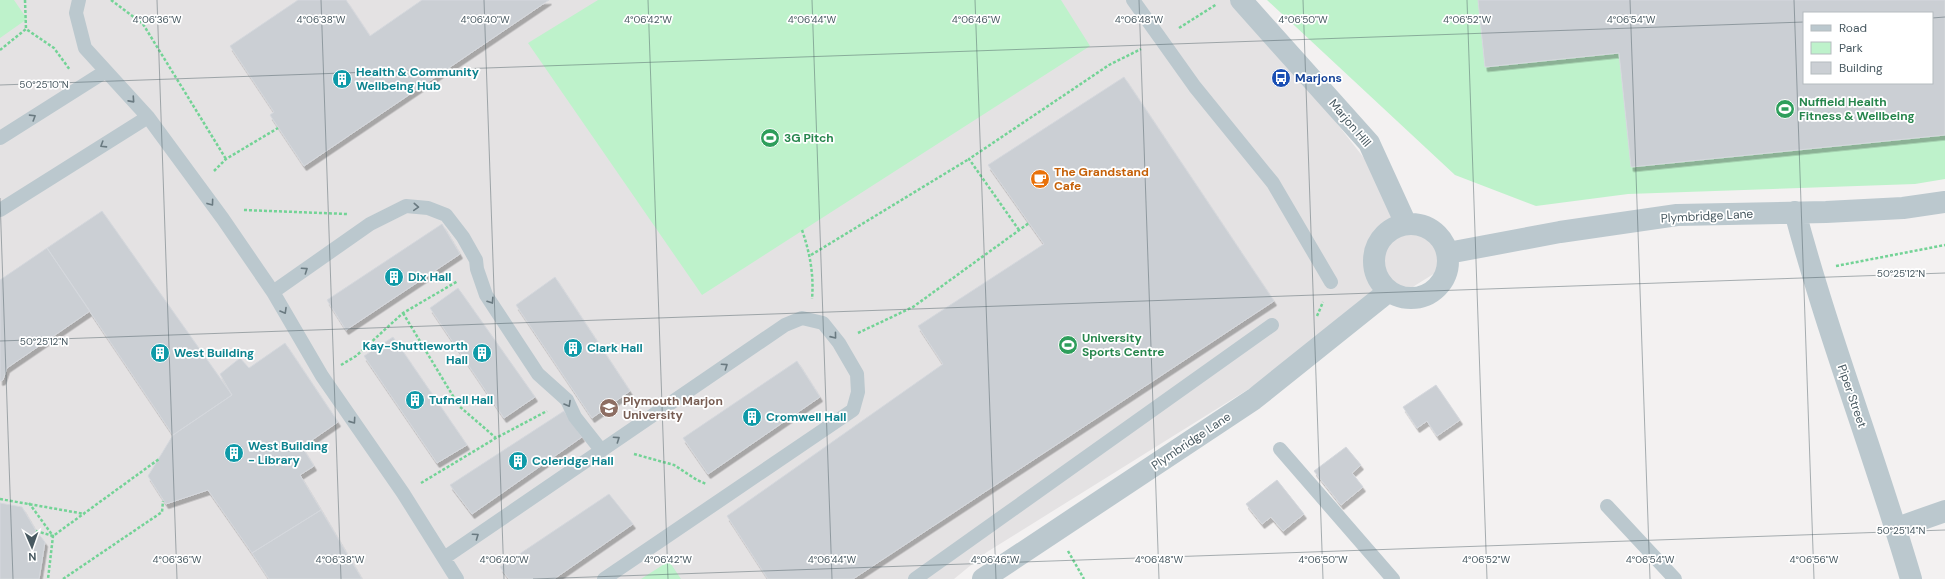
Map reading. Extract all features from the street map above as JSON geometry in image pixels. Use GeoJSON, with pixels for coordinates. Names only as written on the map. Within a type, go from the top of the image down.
{"type":"FeatureCollection","features":[{"type":"Feature","properties":{"kind":"street","name":"Marjon Hill"},"geometry":{"type":"LineString","coordinates":[[1241,0],[1369,143],[1406,224]]}},
{"type":"Feature","properties":{"kind":"street","name":"Plymbridge Lane"},"geometry":{"type":"LineString","coordinates":[[1448,253],[1560,232],[1677,216],[1903,208],[1945,202]]}},
{"type":"Feature","properties":{"kind":"street","name":"Piper Street"},"geometry":{"type":"LineString","coordinates":[[1795,212],[1810,271],[1897,528],[1911,579]]}},
{"type":"Feature","properties":{"kind":"street"},"geometry":{"type":"LineString","coordinates":[[1406,224],[1422,225],[1432,230],[1444,242],[1448,253],[1448,264],[1445,276],[1438,286],[1429,293],[1418,297],[1406,297],[1389,291],[1378,276],[1375,264],[1375,252],[1380,241],[1389,232],[1406,224]]}},
{"type":"Feature","properties":{"kind":"street","name":"Plymbridge Lane"},"geometry":{"type":"LineString","coordinates":[[983,579],[1254,399],[1389,291]]}},
{"type":"Feature","properties":{"kind":"street"},"geometry":{"type":"LineString","coordinates":[[1897,528],[1945,511]]}},
{"type":"Feature","properties":{"kind":"lane"},"geometry":{"type":"LineString","coordinates":[[79,0],[76,13],[85,48],[148,117],[223,219],[273,292],[322,376],[403,493],[457,579]]}},
{"type":"Feature","properties":{"kind":"lane"},"geometry":{"type":"LineString","coordinates":[[1133,0],[1195,88],[1273,183],[1331,282]]}},
{"type":"Feature","properties":{"kind":"lane"},"geometry":{"type":"LineString","coordinates":[[0,138],[106,71]]}},
{"type":"Feature","properties":{"kind":"lane"},"geometry":{"type":"LineString","coordinates":[[0,210],[148,117]]}},
{"type":"Feature","properties":{"kind":"lane"},"geometry":{"type":"LineString","coordinates":[[273,292],[370,224],[406,206],[428,208],[446,215],[463,237],[476,260],[477,269],[486,295],[538,374],[567,400],[575,417],[604,448]]}},
{"type":"Feature","properties":{"kind":"lane"},"geometry":{"type":"LineString","coordinates":[[444,558],[785,326],[802,318],[823,323],[839,342],[856,374],[858,392],[853,410],[604,579]]}},
{"type":"Feature","properties":{"kind":"lane"},"geometry":{"type":"LineString","coordinates":[[915,579],[1272,325]]}},
{"type":"Feature","properties":{"kind":"lane"},"geometry":{"type":"LineString","coordinates":[[1280,449],[1393,579]]}},
{"type":"Feature","properties":{"kind":"lane"},"geometry":{"type":"LineString","coordinates":[[1607,506],[1675,579]]}},
{"type":"Feature","properties":{"kind":"path"},"geometry":{"type":"LineString","coordinates":[[25,0],[26,29]]}},
{"type":"Feature","properties":{"kind":"path"},"geometry":{"type":"LineString","coordinates":[[111,0],[143,24],[226,159]]}},
{"type":"Feature","properties":{"kind":"path"},"geometry":{"type":"LineString","coordinates":[[810,255],[969,159],[1109,65],[1161,39],[1222,0]]}},
{"type":"Feature","properties":{"kind":"path"},"geometry":{"type":"LineString","coordinates":[[0,50],[26,29]]}},
{"type":"Feature","properties":{"kind":"path"},"geometry":{"type":"LineString","coordinates":[[26,29],[54,48],[80,87]]}},
{"type":"Feature","properties":{"kind":"path"},"geometry":{"type":"LineString","coordinates":[[199,186],[226,159],[278,128]]}},
{"type":"Feature","properties":{"kind":"path"},"geometry":{"type":"LineString","coordinates":[[969,159],[1020,230]]}},
{"type":"Feature","properties":{"kind":"path"},"geometry":{"type":"LineString","coordinates":[[223,219],[241,210],[249,210],[358,214],[370,224]]}},
{"type":"Feature","properties":{"kind":"path"},"geometry":{"type":"LineString","coordinates":[[839,342],[913,307],[1029,223]]}},
{"type":"Feature","properties":{"kind":"path"},"geometry":{"type":"LineString","coordinates":[[802,230],[810,255],[813,285],[810,320]]}},
{"type":"Feature","properties":{"kind":"path"},"geometry":{"type":"LineString","coordinates":[[1810,271],[1945,245]]}},
{"type":"Feature","properties":{"kind":"path"},"geometry":{"type":"LineString","coordinates":[[322,376],[356,356],[403,312],[477,269]]}},
{"type":"Feature","properties":{"kind":"path"},"geometry":{"type":"LineString","coordinates":[[403,312],[459,406],[496,438]]}},
{"type":"Feature","properties":{"kind":"path"},"geometry":{"type":"LineString","coordinates":[[403,493],[496,438],[567,400]]}},
{"type":"Feature","properties":{"kind":"path"},"geometry":{"type":"LineString","coordinates":[[604,448],[674,465],[697,480],[730,494]]}},
{"type":"Feature","properties":{"kind":"path"},"geometry":{"type":"LineString","coordinates":[[53,536],[159,459]]}},
{"type":"Feature","properties":{"kind":"path"},"geometry":{"type":"LineString","coordinates":[[0,499],[85,514]]}},
{"type":"Feature","properties":{"kind":"path"},"geometry":{"type":"LineString","coordinates":[[63,579],[162,512],[163,501]]}},
{"type":"Feature","properties":{"kind":"path"},"geometry":{"type":"LineString","coordinates":[[29,503],[53,536],[48,579]]}},
{"type":"Feature","properties":{"kind":"path"},"geometry":{"type":"LineString","coordinates":[[1056,530],[1084,579]]}},
{"type":"Feature","properties":{"kind":"path"},"geometry":{"type":"LineString","coordinates":[[36,531],[53,536]]}},
{"type":"Feature","properties":{"kind":"shaded area","name":"Plymouth Marjon University"},"geometry":{"type":"Polygon","coordinates":[[[0,0],[1240,0],[1448,265],[987,552],[954,579],[0,579],[0,0]]]}},
{"type":"Feature","properties":{"kind":"green space"},"geometry":{"type":"Polygon","coordinates":[[[0,0],[14,0],[27,19],[0,38],[0,0]]]}},
{"type":"Feature","properties":{"kind":"green space","name":"3G Pitch"},"geometry":{"type":"Polygon","coordinates":[[[598,0],[1061,0],[1090,46],[702,295],[528,43],[598,0]]]}},
{"type":"Feature","properties":{"kind":"green space"},"geometry":{"type":"Polygon","coordinates":[[[1267,0],[1478,0],[1485,67],[1619,53],[1631,167],[1945,135],[1945,179],[1915,184],[1628,194],[1536,206],[1455,175],[1267,0]]]}},
{"type":"Feature","properties":{"kind":"green space"},"geometry":{"type":"Polygon","coordinates":[[[669,561],[681,579],[641,579],[669,561]]]}},
{"type":"Feature","properties":{"kind":"building","name":"Health & Community Wellbeing Hub"},"geometry":{"type":"Polygon","coordinates":[[[298,0],[346,0],[370,36],[422,0],[549,0],[304,166],[270,115],[274,112],[230,46],[298,0]]]}},
{"type":"Feature","properties":{"kind":"building","name":"Nuffield Health Fitness & Wellbeing"},"geometry":{"type":"Polygon","coordinates":[[[1478,0],[1945,0],[1945,135],[1631,167],[1619,53],[1485,67],[1478,0]]]}},
{"type":"Feature","properties":{"kind":"building","name":"University Sports Centre"},"geometry":{"type":"Polygon","coordinates":[[[1124,77],[1274,301],[853,579],[768,579],[727,516],[943,364],[918,326],[1044,244],[988,165],[1124,77]]]}},
{"type":"Feature","properties":{"kind":"building","name":"West Building"},"geometry":{"type":"Polygon","coordinates":[[[102,211],[232,395],[173,435],[47,248],[102,211]]]}},
{"type":"Feature","properties":{"kind":"building","name":"Dix Hall"},"geometry":{"type":"Polygon","coordinates":[[[442,224],[460,254],[346,330],[327,300],[442,224]]]}},
{"type":"Feature","properties":{"kind":"building"},"geometry":{"type":"Polygon","coordinates":[[[47,248],[90,311],[7,368],[3,380],[0,381],[0,280],[47,248]]]}},
{"type":"Feature","properties":{"kind":"building","name":"Clark Hall"},"geometry":{"type":"Polygon","coordinates":[[[555,277],[630,391],[592,418],[516,305],[555,277]]]}},
{"type":"Feature","properties":{"kind":"building","name":"Kay-Shuttleworth Hall"},"geometry":{"type":"Polygon","coordinates":[[[458,288],[535,397],[504,418],[430,308],[458,288]]]}},
{"type":"Feature","properties":{"kind":"building","name":"Tufnell Hall"},"geometry":{"type":"Polygon","coordinates":[[[393,337],[467,445],[437,463],[364,356],[393,337]]]}},
{"type":"Feature","properties":{"kind":"building","name":"West Building - Library"},"geometry":{"type":"Polygon","coordinates":[[[285,343],[338,422],[302,447],[314,466],[300,475],[321,510],[252,553],[208,490],[166,504],[148,476],[173,435],[232,395],[220,374],[240,358],[249,368],[285,343]]]}},
{"type":"Feature","properties":{"kind":"building","name":"Cromwell Hall"},"geometry":{"type":"Polygon","coordinates":[[[797,361],[820,397],[708,474],[683,438],[797,361]]]}},
{"type":"Feature","properties":{"kind":"building"},"geometry":{"type":"Polygon","coordinates":[[[1436,385],[1460,420],[1437,436],[1427,421],[1417,428],[1403,407],[1436,385]]]}},
{"type":"Feature","properties":{"kind":"building","name":"Coleridge Hall"},"geometry":{"type":"Polygon","coordinates":[[[564,411],[582,437],[472,514],[450,485],[564,411]]]}},
{"type":"Feature","properties":{"kind":"building"},"geometry":{"type":"Polygon","coordinates":[[[1346,447],[1361,465],[1352,473],[1363,487],[1341,505],[1314,471],[1346,447]]]}},
{"type":"Feature","properties":{"kind":"building"},"geometry":{"type":"Polygon","coordinates":[[[1277,480],[1304,514],[1283,531],[1271,517],[1262,524],[1246,504],[1277,480]]]}},
{"type":"Feature","properties":{"kind":"building"},"geometry":{"type":"Polygon","coordinates":[[[609,494],[633,524],[554,579],[509,579],[500,567],[609,494]]]}},
{"type":"Feature","properties":{"kind":"building"},"geometry":{"type":"Polygon","coordinates":[[[0,503],[22,507],[36,531],[45,542],[39,579],[0,579],[0,503]]]}},
{"type":"Feature","properties":{"kind":"building"},"geometry":{"type":"Polygon","coordinates":[[[321,510],[362,579],[269,579],[252,553],[321,510]]]}},
{"type":"Feature","properties":{"kind":"place","name":"Marjons"},"geometry":{"type":"Point","coordinates":[1281,78]}},
{"type":"Feature","properties":{"kind":"place","name":"Health & Community Wellbeing Hub"},"geometry":{"type":"Point","coordinates":[342,79]}},
{"type":"Feature","properties":{"kind":"place","name":"Nuffield Health Fitness & Wellbeing"},"geometry":{"type":"Point","coordinates":[1785,109]}},
{"type":"Feature","properties":{"kind":"place","name":"3G Pitch"},"geometry":{"type":"Point","coordinates":[770,138]}},
{"type":"Feature","properties":{"kind":"place","name":"The Grandstand Cafe"},"geometry":{"type":"Point","coordinates":[1040,179]}},
{"type":"Feature","properties":{"kind":"place","name":"Dix Hall"},"geometry":{"type":"Point","coordinates":[394,277]}},
{"type":"Feature","properties":{"kind":"place","name":"University Sports Centre"},"geometry":{"type":"Point","coordinates":[1068,345]}},
{"type":"Feature","properties":{"kind":"place","name":"Clark Hall"},"geometry":{"type":"Point","coordinates":[573,348]}},
{"type":"Feature","properties":{"kind":"place","name":"West Building"},"geometry":{"type":"Point","coordinates":[160,353]}},
{"type":"Feature","properties":{"kind":"place","name":"Kay-Shuttleworth Hall"},"geometry":{"type":"Point","coordinates":[482,353]}},
{"type":"Feature","properties":{"kind":"place","name":"Tufnell Hall"},"geometry":{"type":"Point","coordinates":[415,400]}},
{"type":"Feature","properties":{"kind":"place","name":"Plymouth Marjon University"},"geometry":{"type":"Point","coordinates":[609,408]}},
{"type":"Feature","properties":{"kind":"place","name":"Cromwell Hall"},"geometry":{"type":"Point","coordinates":[752,417]}},
{"type":"Feature","properties":{"kind":"place","name":"West Building - Library"},"geometry":{"type":"Point","coordinates":[234,453]}},
{"type":"Feature","properties":{"kind":"place","name":"Coleridge Hall"},"geometry":{"type":"Point","coordinates":[518,461]}}]}
